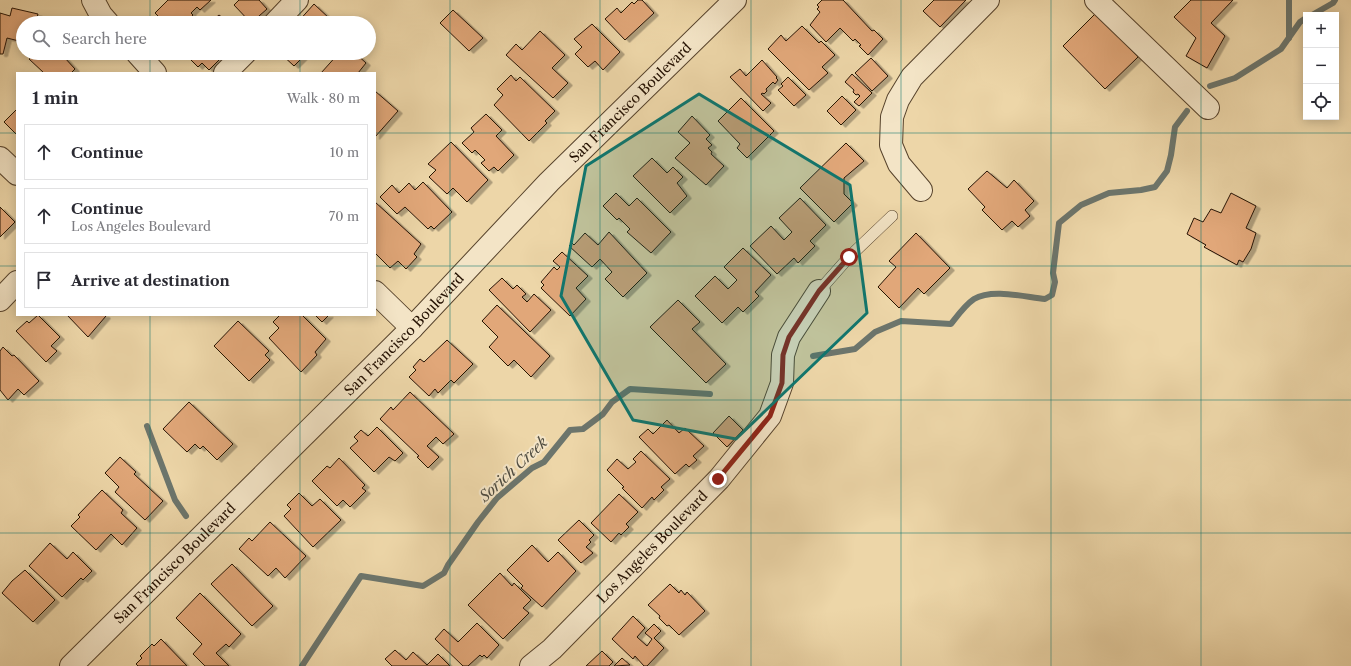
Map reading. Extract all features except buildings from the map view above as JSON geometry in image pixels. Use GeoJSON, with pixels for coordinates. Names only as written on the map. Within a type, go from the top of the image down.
{"type":"FeatureCollection","features":[{"type":"Feature","properties":{"kind":"street"},"geometry":{"type":"LineString","coordinates":[[93,0],[101,16]]}},
{"type":"Feature","properties":{"kind":"street"},"geometry":{"type":"LineString","coordinates":[[282,16],[298,0]]}},
{"type":"Feature","properties":{"kind":"street","name":"San Francisco Boulevard"},"geometry":{"type":"LineString","coordinates":[[70,666],[412,328],[549,182],[735,0]]}},
{"type":"Feature","properties":{"kind":"street"},"geometry":{"type":"LineString","coordinates":[[921,190],[899,164],[892,145],[892,117],[898,100],[912,78],[988,0]]}},
{"type":"Feature","properties":{"kind":"street"},"geometry":{"type":"LineString","coordinates":[[1096,0],[1208,108]]}},
{"type":"Feature","properties":{"kind":"street"},"geometry":{"type":"LineString","coordinates":[[143,60],[154,72]]}},
{"type":"Feature","properties":{"kind":"street"},"geometry":{"type":"LineString","coordinates":[[226,72],[238,60]]}},
{"type":"Feature","properties":{"kind":"street"},"geometry":{"type":"LineString","coordinates":[[0,158],[16,173]]}},
{"type":"Feature","properties":{"kind":"street"},"geometry":{"type":"LineString","coordinates":[[0,300],[16,283]]}},
{"type":"Feature","properties":{"kind":"street","name":"Los Angeles Boulevard"},"geometry":{"type":"LineString","coordinates":[[531,666],[552,649],[718,479],[770,416],[782,383],[783,355],[789,337],[819,291]]}},
{"type":"Feature","properties":{"kind":"street"},"geometry":{"type":"LineString","coordinates":[[376,293],[412,328]]}},
{"type":"Feature","properties":{"kind":"lane"},"geometry":{"type":"LineString","coordinates":[[819,291],[849,257],[892,216]]}},
{"type":"Feature","properties":{"kind":"highlighted area"},"geometry":{"type":"Polygon","coordinates":[[[699,94],[850,185],[867,313],[736,439],[633,420],[561,296],[586,166],[699,94]]]}},
{"type":"Feature","properties":{"kind":"waterway"},"geometry":{"type":"LineString","coordinates":[[1289,0],[1289,38]]}},
{"type":"Feature","properties":{"kind":"waterway","name":"Sorich Creek"},"geometry":{"type":"LineString","coordinates":[[1317,12],[1333,3],[1335,0]]}},
{"type":"Feature","properties":{"kind":"waterway","name":"Sorich Creek"},"geometry":{"type":"LineString","coordinates":[[1210,86],[1235,78],[1281,49],[1303,20]]}},
{"type":"Feature","properties":{"kind":"waterway","name":"Sorich Creek"},"geometry":{"type":"LineString","coordinates":[[813,356],[855,349],[875,332],[901,321],[951,324],[968,304],[981,296],[990,294],[1009,294],[1045,299],[1052,295],[1055,282],[1053,273],[1059,223],[1081,205],[1109,193],[1155,187],[1167,171],[1175,127],[1187,111]]}},
{"type":"Feature","properties":{"kind":"waterway","name":"Sorich Creek"},"geometry":{"type":"LineString","coordinates":[[302,666],[361,576],[423,586],[444,573],[478,522],[497,498],[532,468],[544,462],[570,430],[583,429],[603,414],[612,402],[630,389],[710,394]]}},
{"type":"Feature","properties":{"kind":"waterway"},"geometry":{"type":"LineString","coordinates":[[147,426],[175,500],[186,516]]}},
{"type":"Feature","properties":{"kind":"route"},"geometry":{"type":"LineString","coordinates":[[718,479],[770,416],[782,383],[783,355],[789,337],[819,291],[849,257]]}}]}
